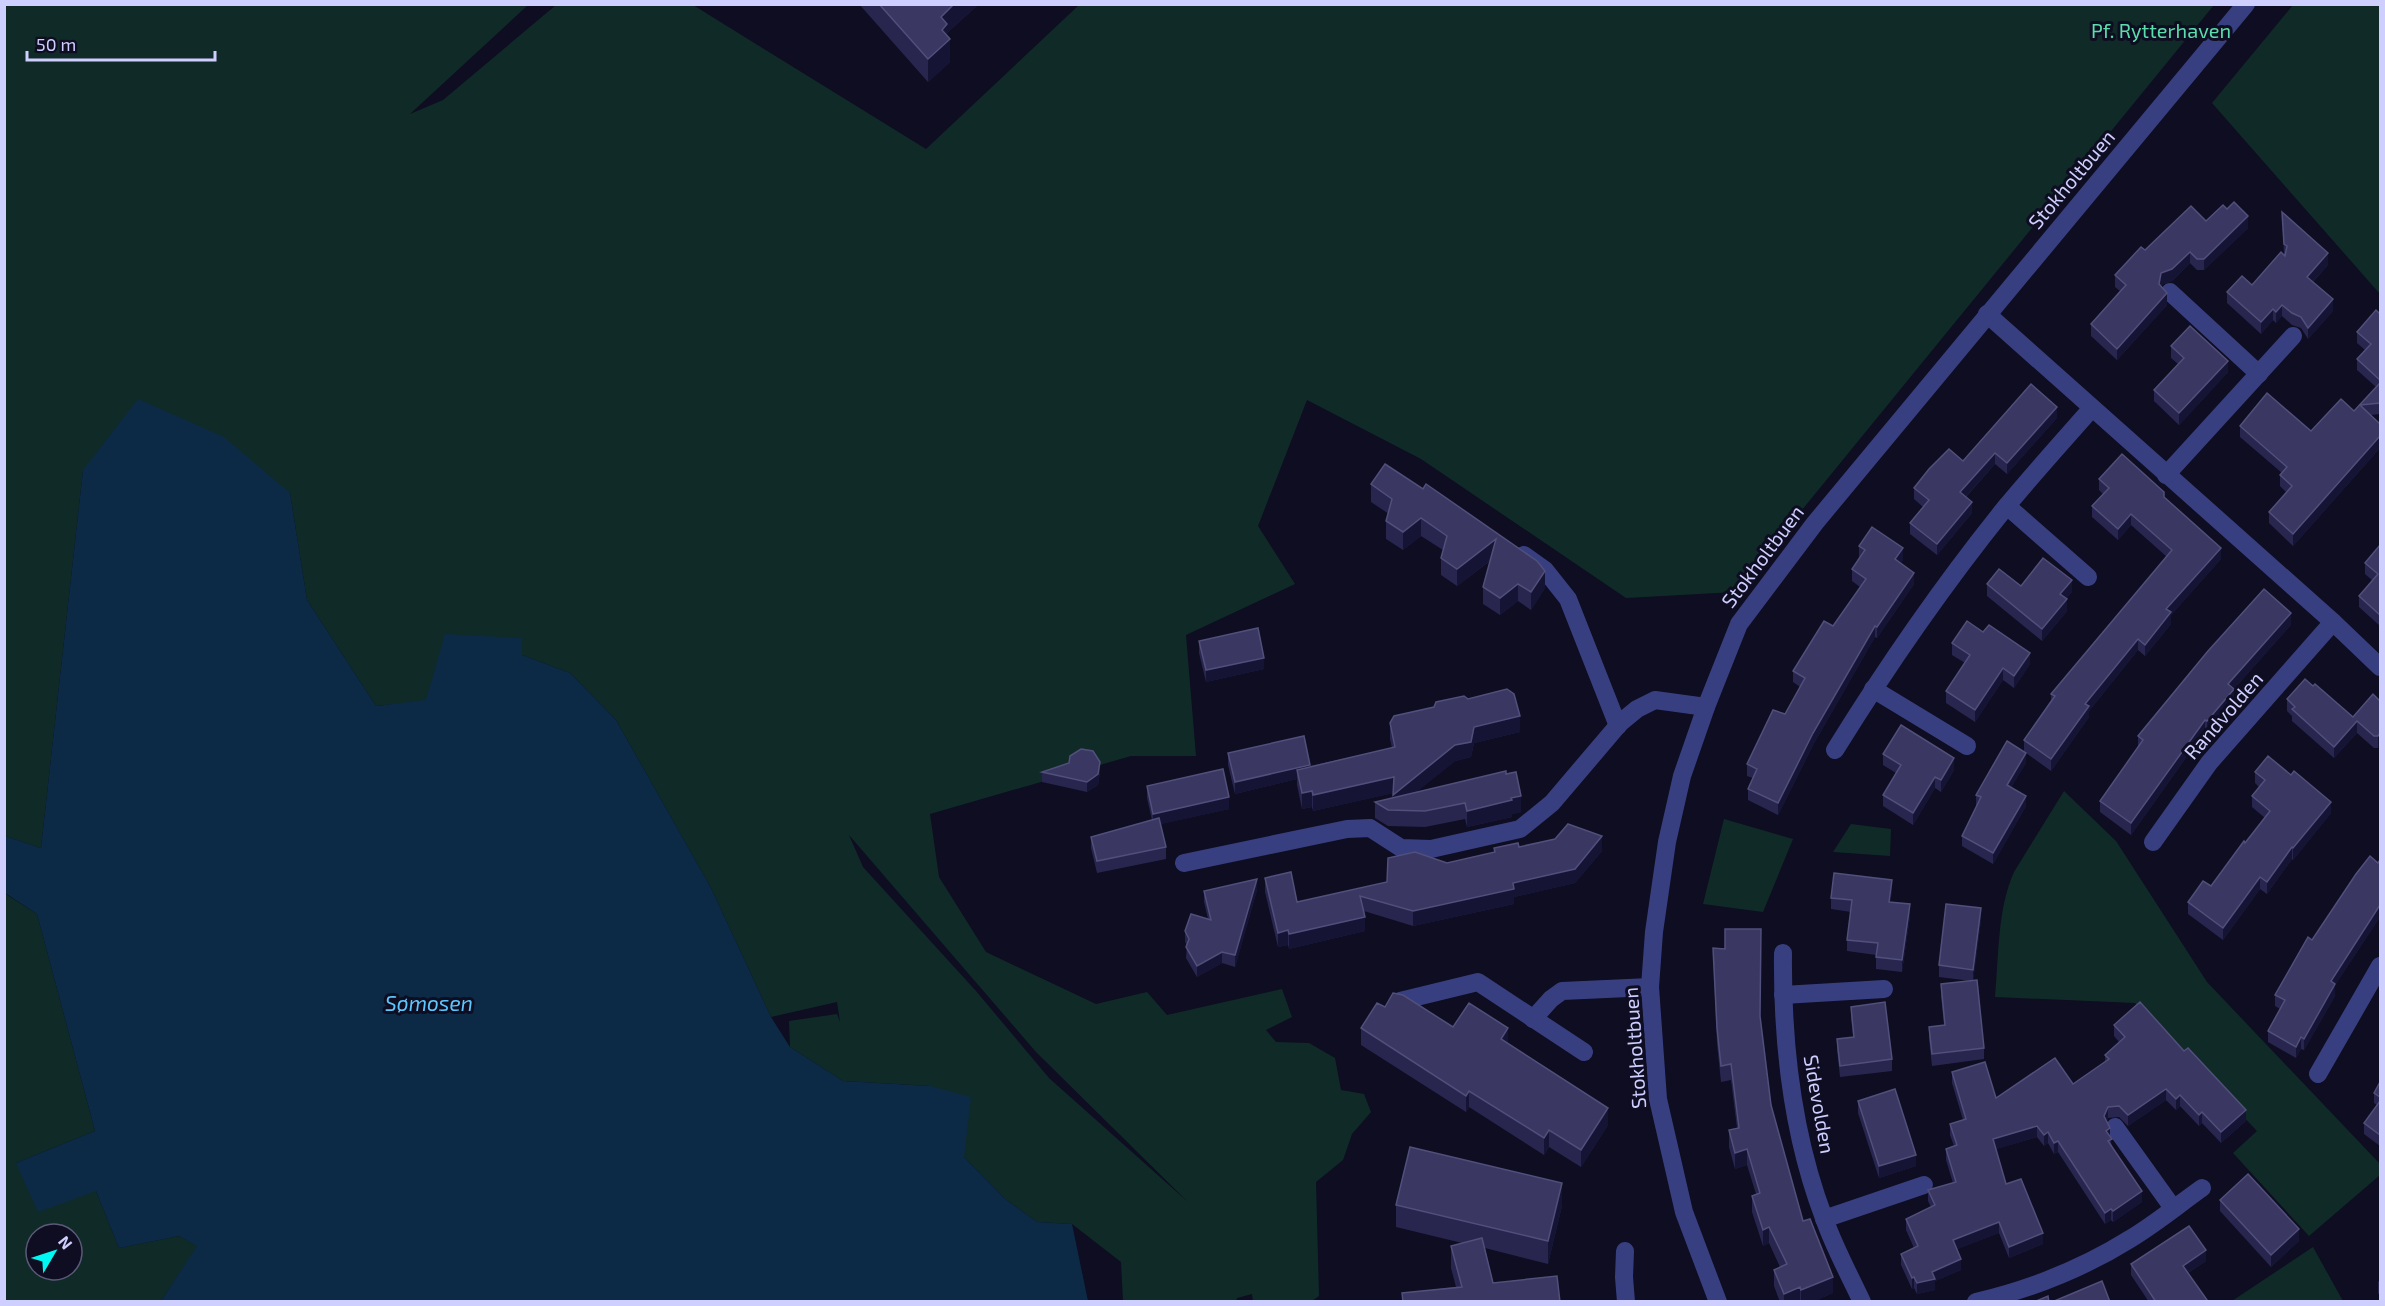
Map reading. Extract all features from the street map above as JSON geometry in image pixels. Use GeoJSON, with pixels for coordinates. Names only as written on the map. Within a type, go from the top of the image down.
{"type":"FeatureCollection","features":[{"type":"Feature","properties":{"kind":"street","name":"Stokholtbuen"},"geometry":{"type":"LineString","coordinates":[[1718,1302],[1684,1212],[1658,1099],[1650,987],[1654,932],[1667,842],[1682,776],[1739,624],[1815,523],[2246,4]]}},
{"type":"Feature","properties":{"kind":"street"},"geometry":{"type":"LineString","coordinates":[[2169,292],[2259,374]]}},
{"type":"Feature","properties":{"kind":"street"},"geometry":{"type":"LineString","coordinates":[[1987,314],[2333,622],[2380,667]]}},
{"type":"Feature","properties":{"kind":"street"},"geometry":{"type":"LineString","coordinates":[[2166,475],[2293,336]]}},
{"type":"Feature","properties":{"kind":"street"},"geometry":{"type":"LineString","coordinates":[[1835,750],[1873,689],[1937,596],[2007,506],[2092,408]]}},
{"type":"Feature","properties":{"kind":"street"},"geometry":{"type":"LineString","coordinates":[[2007,506],[2088,577]]}},
{"type":"Feature","properties":{"kind":"street"},"geometry":{"type":"LineString","coordinates":[[1508,544],[1545,570],[1568,599],[1618,726]]}},
{"type":"Feature","properties":{"kind":"street","name":"Randvolden"},"geometry":{"type":"LineString","coordinates":[[2153,842],[2209,764],[2333,622]]}},
{"type":"Feature","properties":{"kind":"street"},"geometry":{"type":"LineString","coordinates":[[1873,689],[1967,746]]}},
{"type":"Feature","properties":{"kind":"street"},"geometry":{"type":"LineString","coordinates":[[1184,863],[1347,829],[1370,828],[1401,848],[1431,849],[1520,829],[1552,803],[1618,726],[1637,710],[1655,700],[1706,707]]}},
{"type":"Feature","properties":{"kind":"street","name":"Sidevolden"},"geometry":{"type":"LineString","coordinates":[[1783,953],[1788,1071],[1802,1146],[1824,1219],[1862,1302]]}},
{"type":"Feature","properties":{"kind":"street"},"geometry":{"type":"LineString","coordinates":[[2318,1074],[2380,966]]}},
{"type":"Feature","properties":{"kind":"street"},"geometry":{"type":"LineString","coordinates":[[1400,1001],[1478,982],[1584,1052]]}},
{"type":"Feature","properties":{"kind":"street"},"geometry":{"type":"LineString","coordinates":[[1533,1019],[1551,999],[1562,991],[1650,987]]}},
{"type":"Feature","properties":{"kind":"street"},"geometry":{"type":"LineString","coordinates":[[1783,995],[1884,989]]}},
{"type":"Feature","properties":{"kind":"street"},"geometry":{"type":"LineString","coordinates":[[2115,1127],[2173,1208]]}},
{"type":"Feature","properties":{"kind":"street"},"geometry":{"type":"LineString","coordinates":[[1824,1219],[1924,1185]]}},
{"type":"Feature","properties":{"kind":"street"},"geometry":{"type":"LineString","coordinates":[[1976,1302],[2015,1293],[2067,1273],[2130,1239],[2202,1188]]}},
{"type":"Feature","properties":{"kind":"street"},"geometry":{"type":"LineString","coordinates":[[1625,1251],[1626,1302]]}},
{"type":"Feature","properties":{"kind":"green space","name":"Pf. Rytterhaven"},"geometry":{"type":"Polygon","coordinates":[[[5,5],[528,5],[410,114],[443,100],[556,5],[693,5],[926,149],[1079,5],[2214,5],[1735,592],[1626,598],[1421,459],[1307,400],[1258,526],[1295,584],[1186,635],[1196,756],[1131,756],[930,814],[939,877],[986,952],[1096,1004],[1147,992],[1167,1015],[1282,989],[1292,1017],[1266,1030],[1276,1042],[1309,1043],[1335,1058],[1341,1090],[1364,1094],[1371,1112],[1352,1134],[1343,1160],[1316,1182],[1319,1296],[1312,1301],[1253,1301],[1252,1294],[1237,1298],[1236,1301],[1123,1301],[1121,1262],[1072,1224],[1037,1222],[1004,1198],[964,1157],[930,1086],[843,1081],[790,1047],[789,1021],[837,1014],[840,1022],[837,1002],[771,1017],[711,888],[616,720],[570,673],[522,655],[426,701],[376,706],[307,600],[290,493],[83,470],[41,848],[5,836],[5,5]],[[849,835],[863,867],[976,991],[1049,1078],[1188,1202],[1036,1052],[849,835]]]}},
{"type":"Feature","properties":{"kind":"green space"},"geometry":{"type":"Polygon","coordinates":[[[2293,5],[2380,5],[2380,294],[2212,103],[2293,5]]]}},
{"type":"Feature","properties":{"kind":"green space"},"geometry":{"type":"Polygon","coordinates":[[[2064,791],[2116,841],[2207,982],[2380,1164],[2380,1175],[2309,1236],[2233,1153],[2257,1131],[2135,1003],[1995,997],[2000,933],[2008,887],[2014,872],[2064,791]]]}},
{"type":"Feature","properties":{"kind":"green space"},"geometry":{"type":"Polygon","coordinates":[[[1724,819],[1793,839],[1763,912],[1703,904],[1724,819]]]}},
{"type":"Feature","properties":{"kind":"green space"},"geometry":{"type":"Polygon","coordinates":[[[1851,824],[1891,829],[1890,856],[1833,852],[1851,824]]]}},
{"type":"Feature","properties":{"kind":"green space"},"geometry":{"type":"Polygon","coordinates":[[[4,893],[37,914],[95,1131],[16,1163],[96,1191],[119,1248],[179,1236],[198,1246],[161,1301],[5,1301],[4,893]]]}},
{"type":"Feature","properties":{"kind":"green space"},"geometry":{"type":"Polygon","coordinates":[[[2313,1247],[2343,1301],[2232,1301],[2313,1247]]]}},
{"type":"Feature","properties":{"kind":"water","name":"Sømosen"},"geometry":{"type":"Polygon","coordinates":[[[138,399],[224,437],[290,493],[307,600],[376,706],[426,700],[445,634],[522,638],[522,655],[570,673],[616,720],[711,888],[771,1017],[790,1047],[843,1081],[930,1086],[971,1097],[964,1157],[1004,1198],[1037,1222],[1072,1224],[1088,1301],[161,1301],[197,1246],[179,1236],[119,1248],[96,1191],[38,1212],[16,1163],[95,1131],[37,914],[5,893],[5,836],[41,848],[83,470],[138,399]]]}},
{"type":"Feature","properties":{"kind":"building"},"geometry":{"type":"Polygon","coordinates":[[[879,4],[954,4],[941,17],[947,24],[942,30],[950,39],[928,59],[879,4]]]}},
{"type":"Feature","properties":{"kind":"building"},"geometry":{"type":"Polygon","coordinates":[[[2234,202],[2248,216],[2204,259],[2197,259],[2190,252],[2172,269],[2161,273],[2159,284],[2167,293],[2117,349],[2091,324],[2126,285],[2115,275],[2141,247],[2145,250],[2191,206],[2206,221],[2223,205],[2227,209],[2234,202]]]}},
{"type":"Feature","properties":{"kind":"building"},"geometry":{"type":"Polygon","coordinates":[[[2282,212],[2328,253],[2307,277],[2333,299],[2308,328],[2301,317],[2282,305],[2276,312],[2273,309],[2261,322],[2227,292],[2242,276],[2252,285],[2281,252],[2285,256],[2287,246],[2284,244],[2282,212]]]}},
{"type":"Feature","properties":{"kind":"building"},"geometry":{"type":"Polygon","coordinates":[[[2376,310],[2380,314],[2380,380],[2357,359],[2371,344],[2357,332],[2376,310]]]}},
{"type":"Feature","properties":{"kind":"building"},"geometry":{"type":"Polygon","coordinates":[[[2190,326],[2228,361],[2179,413],[2154,390],[2184,358],[2171,346],[2190,326]]]}},
{"type":"Feature","properties":{"kind":"building"},"geometry":{"type":"Polygon","coordinates":[[[2380,383],[2380,403],[2360,405],[2380,424],[2380,436],[2293,534],[2269,512],[2292,486],[2280,475],[2287,467],[2240,426],[2267,393],[2311,431],[2341,399],[2354,411],[2380,383]]]}},
{"type":"Feature","properties":{"kind":"building"},"geometry":{"type":"Polygon","coordinates":[[[2031,384],[2057,407],[2007,463],[1995,453],[1960,492],[1972,502],[1937,544],[1910,523],[1929,500],[1914,488],[1949,449],[1963,461],[2031,384]]]}},
{"type":"Feature","properties":{"kind":"building"},"geometry":{"type":"Polygon","coordinates":[[[2122,454],[2164,492],[2164,497],[2221,548],[2166,609],[2171,612],[2145,645],[2138,639],[2085,704],[2089,706],[2051,759],[2024,740],[2055,696],[2051,694],[2172,550],[2131,514],[2118,529],[2092,506],[2109,488],[2099,479],[2122,454]]]}},
{"type":"Feature","properties":{"kind":"building"},"geometry":{"type":"Polygon","coordinates":[[[1385,464],[1423,489],[1426,484],[1537,561],[1545,571],[1531,592],[1518,584],[1500,598],[1483,587],[1496,539],[1457,569],[1441,558],[1447,536],[1421,518],[1403,532],[1386,521],[1392,499],[1371,484],[1385,464]]]}},
{"type":"Feature","properties":{"kind":"building"},"geometry":{"type":"Polygon","coordinates":[[[1872,527],[1903,548],[1895,559],[1914,573],[1877,627],[1875,626],[1813,733],[1778,803],[1748,789],[1757,769],[1747,764],[1773,710],[1785,714],[1805,678],[1793,671],[1824,621],[1833,626],[1866,579],[1852,569],[1865,550],[1859,546],[1872,527]]]}},
{"type":"Feature","properties":{"kind":"building"},"geometry":{"type":"Polygon","coordinates":[[[2380,545],[2380,615],[2359,596],[2378,574],[2365,563],[2380,545]]]}},
{"type":"Feature","properties":{"kind":"building"},"geometry":{"type":"Polygon","coordinates":[[[2043,558],[2072,580],[2060,594],[2067,599],[2042,629],[1987,584],[1999,569],[2021,586],[2043,558]]]}},
{"type":"Feature","properties":{"kind":"building"},"geometry":{"type":"Polygon","coordinates":[[[2264,589],[2291,613],[2228,684],[2234,689],[2207,721],[2205,720],[2131,823],[2100,801],[2143,740],[2138,736],[2208,651],[2264,589]]]}},
{"type":"Feature","properties":{"kind":"building"},"geometry":{"type":"Polygon","coordinates":[[[1967,621],[1983,632],[1989,625],[2030,653],[2014,676],[2003,668],[1975,710],[1946,691],[1970,655],[1952,643],[1967,621]]]}},
{"type":"Feature","properties":{"kind":"building"},"geometry":{"type":"Polygon","coordinates":[[[1258,628],[1264,658],[1206,670],[1199,641],[1258,628]]]}},
{"type":"Feature","properties":{"kind":"building"},"geometry":{"type":"Polygon","coordinates":[[[2305,679],[2313,686],[2315,684],[2353,717],[2373,694],[2380,701],[2380,733],[2378,736],[2374,736],[2357,721],[2334,747],[2292,709],[2295,707],[2287,699],[2305,679]]]}},
{"type":"Feature","properties":{"kind":"building"},"geometry":{"type":"Polygon","coordinates":[[[1507,689],[1514,694],[1520,716],[1474,727],[1471,742],[1455,745],[1393,795],[1394,777],[1313,795],[1312,791],[1302,793],[1297,770],[1395,747],[1390,723],[1394,716],[1434,707],[1436,702],[1464,696],[1468,699],[1507,689]]]}},
{"type":"Feature","properties":{"kind":"building"},"geometry":{"type":"Polygon","coordinates":[[[1901,725],[1954,758],[1941,780],[1935,777],[1913,813],[1883,795],[1901,765],[1883,754],[1901,725]]]}},
{"type":"Feature","properties":{"kind":"building"},"geometry":{"type":"Polygon","coordinates":[[[1304,736],[1310,765],[1235,782],[1228,753],[1304,736]]]}},
{"type":"Feature","properties":{"kind":"building"},"geometry":{"type":"Polygon","coordinates":[[[2007,741],[2026,753],[2007,785],[2026,796],[1993,853],[1962,836],[1981,797],[1976,795],[2007,741]]]}},
{"type":"Feature","properties":{"kind":"building"},"geometry":{"type":"Polygon","coordinates":[[[1081,749],[1093,751],[1100,762],[1098,774],[1087,782],[1042,772],[1069,763],[1070,756],[1081,749]]]}},
{"type":"Feature","properties":{"kind":"building"},"geometry":{"type":"Polygon","coordinates":[[[2268,756],[2291,775],[2294,771],[2331,802],[2292,847],[2267,882],[2260,877],[2223,928],[2188,902],[2203,881],[2211,886],[2244,841],[2245,843],[2270,811],[2252,796],[2265,780],[2255,772],[2268,756]]]}},
{"type":"Feature","properties":{"kind":"building"},"geometry":{"type":"Polygon","coordinates":[[[1223,769],[1229,797],[1153,814],[1147,786],[1223,769]]]}},
{"type":"Feature","properties":{"kind":"building"},"geometry":{"type":"Polygon","coordinates":[[[1506,771],[1506,774],[1516,772],[1521,796],[1467,811],[1465,803],[1425,811],[1388,810],[1375,802],[1506,771]]]}},
{"type":"Feature","properties":{"kind":"building"},"geometry":{"type":"Polygon","coordinates":[[[1159,818],[1166,847],[1097,861],[1091,837],[1159,818]]]}},
{"type":"Feature","properties":{"kind":"building"},"geometry":{"type":"Polygon","coordinates":[[[1568,824],[1602,836],[1575,869],[1513,883],[1514,889],[1413,911],[1360,896],[1365,917],[1289,934],[1288,930],[1278,933],[1265,878],[1291,872],[1297,902],[1387,882],[1388,858],[1415,852],[1447,863],[1495,852],[1494,848],[1518,843],[1519,847],[1555,839],[1568,824]]]}},
{"type":"Feature","properties":{"kind":"building"},"geometry":{"type":"Polygon","coordinates":[[[2370,856],[2378,863],[2380,860],[2380,905],[2331,981],[2335,984],[2304,1039],[2301,1037],[2296,1047],[2268,1031],[2285,1000],[2275,995],[2308,937],[2312,940],[2370,856]]]}},
{"type":"Feature","properties":{"kind":"building"},"geometry":{"type":"Polygon","coordinates":[[[1834,873],[1892,880],[1889,902],[1910,904],[1902,960],[1876,957],[1878,943],[1847,940],[1852,900],[1831,898],[1834,873]]]}},
{"type":"Feature","properties":{"kind":"building"},"geometry":{"type":"Polygon","coordinates":[[[1257,879],[1235,955],[1222,952],[1197,966],[1186,947],[1189,939],[1185,931],[1191,914],[1211,920],[1204,891],[1257,879]]]}},
{"type":"Feature","properties":{"kind":"building"},"geometry":{"type":"Polygon","coordinates":[[[1946,904],[1981,908],[1973,970],[1939,965],[1946,904]]]}},
{"type":"Feature","properties":{"kind":"building"},"geometry":{"type":"Polygon","coordinates":[[[1725,929],[1761,929],[1760,1016],[1771,1105],[1803,1221],[1810,1219],[1833,1277],[1784,1294],[1774,1270],[1787,1264],[1769,1227],[1763,1230],[1752,1196],[1760,1193],[1747,1149],[1735,1153],[1729,1130],[1739,1128],[1731,1064],[1721,1066],[1713,948],[1725,949],[1725,929]]]}},
{"type":"Feature","properties":{"kind":"building"},"geometry":{"type":"Polygon","coordinates":[[[1977,980],[1984,1048],[1932,1054],[1929,1027],[1945,1025],[1941,984],[1977,980]]]}},
{"type":"Feature","properties":{"kind":"building"},"geometry":{"type":"Polygon","coordinates":[[[1393,993],[1403,995],[1453,1027],[1469,1003],[1508,1028],[1501,1039],[1608,1108],[1581,1150],[1549,1130],[1544,1138],[1469,1091],[1466,1096],[1361,1028],[1377,1003],[1385,1007],[1393,993]]]}},
{"type":"Feature","properties":{"kind":"building"},"geometry":{"type":"Polygon","coordinates":[[[1885,1002],[1892,1059],[1840,1066],[1837,1039],[1854,1037],[1851,1007],[1885,1002]]]}},
{"type":"Feature","properties":{"kind":"building"},"geometry":{"type":"Polygon","coordinates":[[[2140,1002],[2184,1051],[2188,1048],[2246,1110],[2221,1132],[2202,1112],[2199,1115],[2180,1095],[2176,1099],[2166,1089],[2128,1115],[2119,1106],[2108,1107],[2104,1116],[2110,1128],[2106,1131],[2112,1139],[2108,1141],[2142,1191],[2113,1211],[2111,1209],[2105,1213],[2058,1141],[2054,1143],[2048,1132],[2044,1135],[2037,1126],[1993,1139],[2006,1184],[2021,1179],[2043,1233],[2009,1247],[1999,1222],[1953,1240],[1961,1259],[1932,1272],[1935,1279],[1917,1283],[1914,1277],[1912,1278],[1901,1254],[1918,1246],[1906,1219],[1935,1205],[1928,1190],[1956,1182],[1946,1149],[1957,1145],[1950,1124],[1966,1119],[1952,1072],[1985,1062],[1996,1098],[2055,1058],[2073,1084],[2109,1059],[2105,1055],[2125,1037],[2114,1025],[2140,1002]]]}},
{"type":"Feature","properties":{"kind":"building"},"geometry":{"type":"Polygon","coordinates":[[[2380,1082],[2380,1097],[2374,1093],[2380,1082]]]}},
{"type":"Feature","properties":{"kind":"building"},"geometry":{"type":"Polygon","coordinates":[[[1895,1089],[1916,1155],[1879,1166],[1858,1101],[1895,1089]]]}},
{"type":"Feature","properties":{"kind":"building"},"geometry":{"type":"Polygon","coordinates":[[[2380,1101],[2380,1135],[2364,1123],[2380,1101]]]}},
{"type":"Feature","properties":{"kind":"building"},"geometry":{"type":"Polygon","coordinates":[[[1410,1147],[1562,1183],[1548,1241],[1396,1205],[1410,1147]]]}},
{"type":"Feature","properties":{"kind":"building"},"geometry":{"type":"Polygon","coordinates":[[[2248,1174],[2299,1229],[2271,1255],[2220,1200],[2248,1174]]]}},
{"type":"Feature","properties":{"kind":"building"},"geometry":{"type":"Polygon","coordinates":[[[2189,1226],[2206,1250],[2183,1266],[2207,1300],[2205,1302],[2156,1302],[2131,1264],[2189,1226]]]}},
{"type":"Feature","properties":{"kind":"building"},"geometry":{"type":"Polygon","coordinates":[[[1482,1238],[1493,1283],[1557,1276],[1560,1302],[1403,1302],[1402,1293],[1462,1287],[1451,1246],[1482,1238]]]}},
{"type":"Feature","properties":{"kind":"building"},"geometry":{"type":"Polygon","coordinates":[[[2102,1281],[2110,1302],[2052,1302],[2102,1281]]]}},
{"type":"Feature","properties":{"kind":"building"},"geometry":{"type":"Polygon","coordinates":[[[2048,1296],[2049,1302],[2034,1302],[2048,1296]]]}}]}
